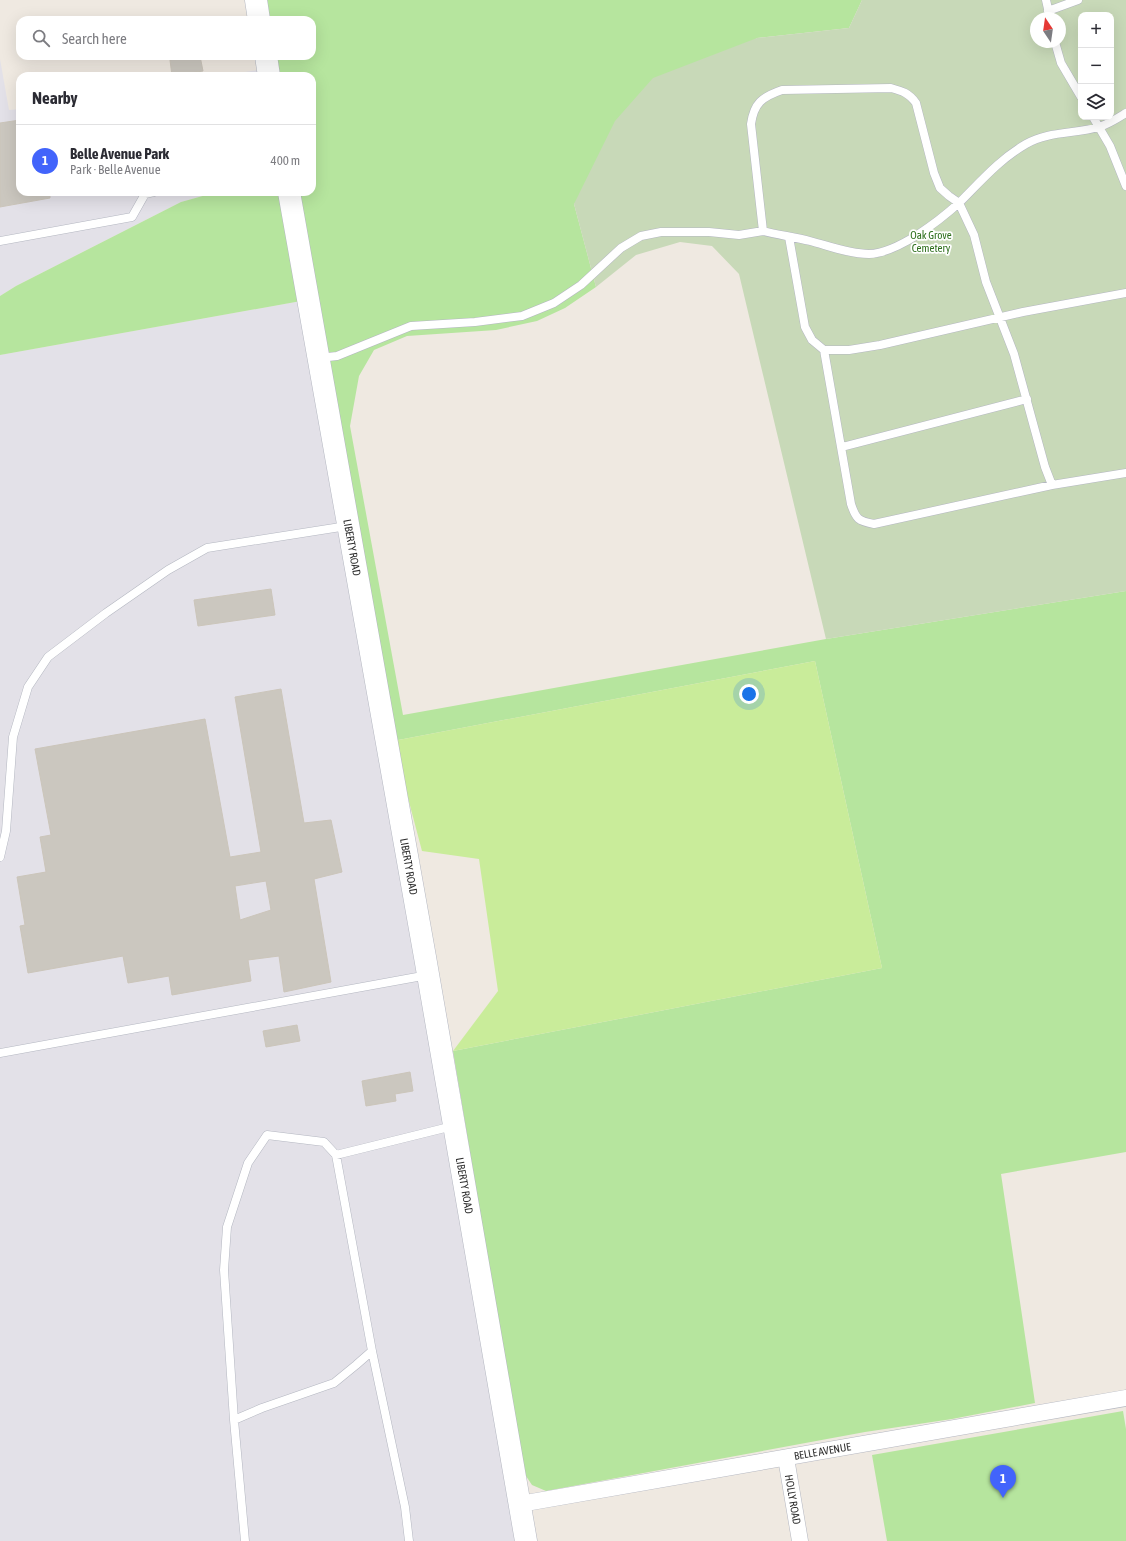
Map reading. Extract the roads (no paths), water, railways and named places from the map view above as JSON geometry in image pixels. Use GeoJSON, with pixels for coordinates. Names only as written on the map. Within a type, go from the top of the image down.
{"type":"FeatureCollection","features":[{"type":"Feature","properties":{"kind":"street"},"geometry":{"type":"LineString","coordinates":[[256,0],[258,16]]}},
{"type":"Feature","properties":{"kind":"street"},"geometry":{"type":"LineString","coordinates":[[267,60],[268,72]]}},
{"type":"Feature","properties":{"kind":"street","name":"LIBERTY ROAD"},"geometry":{"type":"LineString","coordinates":[[291,196],[526,1541]]}},
{"type":"Feature","properties":{"kind":"street","name":"BELLE AVENUE"},"geometry":{"type":"LineString","coordinates":[[520,1504],[1126,1398]]}},
{"type":"Feature","properties":{"kind":"street","name":"HOLLY ROAD"},"geometry":{"type":"LineString","coordinates":[[786,1458],[800,1541]]}},
{"type":"Feature","properties":{"kind":"lane"},"geometry":{"type":"LineString","coordinates":[[1046,0],[1049,12]]}},
{"type":"Feature","properties":{"kind":"lane"},"geometry":{"type":"LineString","coordinates":[[1053,12],[1078,0]]}},
{"type":"Feature","properties":{"kind":"lane"},"geometry":{"type":"LineString","coordinates":[[1057,48],[1061,63],[1078,92]]}},
{"type":"Feature","properties":{"kind":"lane"},"geometry":{"type":"LineString","coordinates":[[763,231],[751,124],[753,112],[759,102],[782,90],[891,88],[904,91],[911,96],[916,103],[934,173],[940,188],[959,202],[974,235],[994,306],[1001,318],[1014,354],[1045,466],[1052,485]]}},
{"type":"Feature","properties":{"kind":"lane"},"geometry":{"type":"LineString","coordinates":[[318,358],[337,356],[411,326],[475,322],[522,316],[559,300],[581,285],[621,248],[641,236],[661,232],[702,232],[739,235],[763,231],[808,240],[850,252],[870,254],[888,250],[910,239],[959,202],[984,176],[1012,152],[1045,136],[1099,127],[1126,113]]}},
{"type":"Feature","properties":{"kind":"lane"},"geometry":{"type":"LineString","coordinates":[[1095,120],[1110,146],[1126,186]]}},
{"type":"Feature","properties":{"kind":"lane"},"geometry":{"type":"LineString","coordinates":[[0,241],[132,218],[146,196]]}},
{"type":"Feature","properties":{"kind":"lane"},"geometry":{"type":"LineString","coordinates":[[789,237],[805,327],[812,340],[824,350],[851,504],[855,516],[862,522],[874,524],[1052,485],[1126,473]]}},
{"type":"Feature","properties":{"kind":"lane"},"geometry":{"type":"LineString","coordinates":[[824,350],[849,350],[874,346],[1023,312],[1126,293]]}},
{"type":"Feature","properties":{"kind":"lane"},"geometry":{"type":"LineString","coordinates":[[842,447],[1027,399]]}},
{"type":"Feature","properties":{"kind":"lane"},"geometry":{"type":"LineString","coordinates":[[0,857],[6,831],[13,737],[28,687],[48,657],[106,613],[168,570],[206,548],[348,526]]}},
{"type":"Feature","properties":{"kind":"lane"},"geometry":{"type":"LineString","coordinates":[[0,1053],[428,975]]}},
{"type":"Feature","properties":{"kind":"lane"},"geometry":{"type":"LineString","coordinates":[[336,1155],[454,1126]]}},
{"type":"Feature","properties":{"kind":"lane"},"geometry":{"type":"LineString","coordinates":[[245,1541],[234,1420],[224,1270],[228,1227],[248,1163],[267,1135],[324,1142],[336,1155],[372,1350],[405,1507],[409,1541]]}},
{"type":"Feature","properties":{"kind":"lane"},"geometry":{"type":"LineString","coordinates":[[234,1420],[262,1408],[334,1383],[372,1350]]}},
{"type":"Feature","properties":{"kind":"place","name":"Belle Avenue Park"},"geometry":{"type":"Point","coordinates":[1003,1498]}},
{"type":"Feature","properties":{"kind":"park label","name":"Oak Grove Cemetery"},"geometry":{"type":"Point","coordinates":[931,241]}}]}
